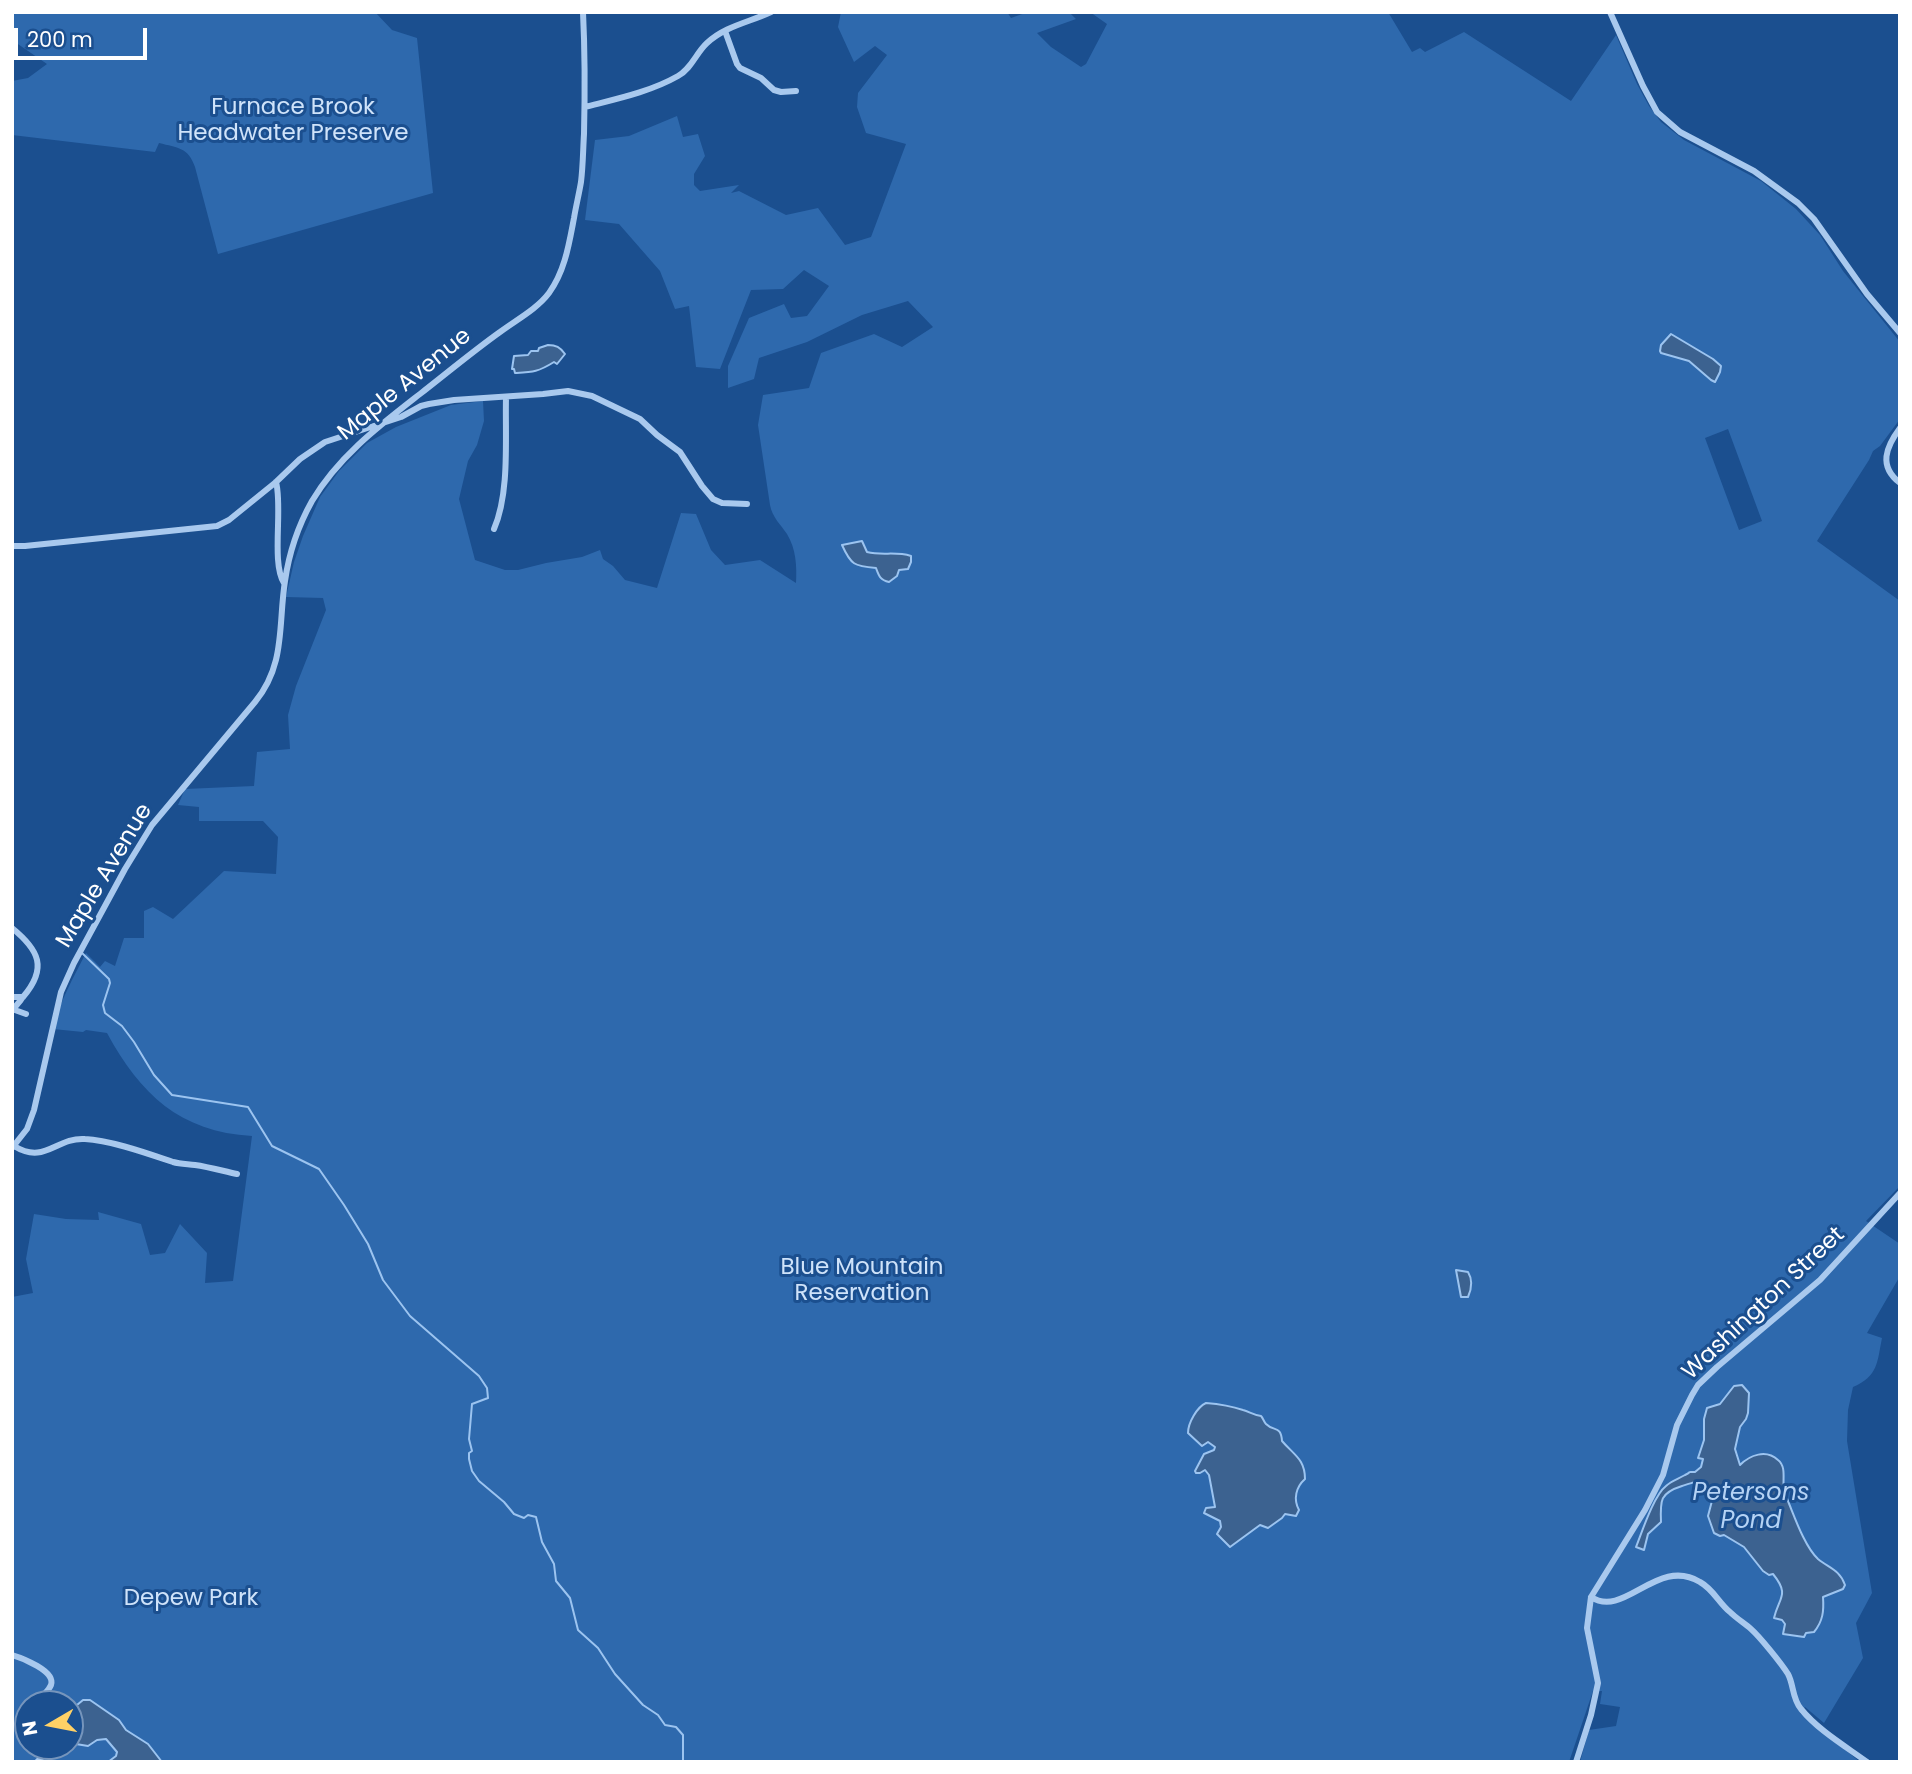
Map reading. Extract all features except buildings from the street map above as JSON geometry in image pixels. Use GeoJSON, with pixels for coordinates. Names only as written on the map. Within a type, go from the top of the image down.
{"type":"FeatureCollection","features":[{"type":"Feature","properties":{"kind":"street","name":"Maple Avenue"},"geometry":{"type":"LineString","coordinates":[[13,1147],[27,1129],[34,1110],[61,992],[125,869],[152,825],[256,702],[268,684],[276,663],[284,583],[293,543],[312,502],[334,469],[383,422],[535,307],[550,291],[562,267],[570,240],[582,178],[585,107],[583,12]]}},
{"type":"Feature","properties":{"kind":"street"},"geometry":{"type":"LineString","coordinates":[[585,107],[649,89],[680,75],[706,44],[725,31],[771,12]]}},
{"type":"Feature","properties":{"kind":"street"},"geometry":{"type":"LineString","coordinates":[[1610,12],[1657,112],[1679,132],[1754,171],[1798,203],[1822,230],[1867,294],[1900,333]]}},
{"type":"Feature","properties":{"kind":"street"},"geometry":{"type":"LineString","coordinates":[[725,31],[740,68],[761,78],[774,90],[796,91]]}},
{"type":"Feature","properties":{"kind":"street"},"geometry":{"type":"LineString","coordinates":[[12,545],[25,546],[217,526],[229,520],[300,459],[325,442],[401,417],[429,404],[568,391],[592,396],[640,419],[680,452],[713,499],[722,503],[747,504]]}},
{"type":"Feature","properties":{"kind":"street"},"geometry":{"type":"LineString","coordinates":[[494,529],[503,492],[506,397]]}},
{"type":"Feature","properties":{"kind":"street"},"geometry":{"type":"LineString","coordinates":[[1900,428],[1888,447],[1886,456],[1887,468],[1900,483]]}},
{"type":"Feature","properties":{"kind":"street"},"geometry":{"type":"LineString","coordinates":[[276,482],[279,559],[281,579],[284,583]]}},
{"type":"Feature","properties":{"kind":"street"},"geometry":{"type":"LineString","coordinates":[[12,928],[30,944],[37,957],[38,971],[31,989],[18,1006],[12,1009]]}},
{"type":"Feature","properties":{"kind":"street"},"geometry":{"type":"LineString","coordinates":[[12,997],[23,997]]}},
{"type":"Feature","properties":{"kind":"street"},"geometry":{"type":"LineString","coordinates":[[12,1009],[26,1014]]}},
{"type":"Feature","properties":{"kind":"street"},"geometry":{"type":"LineString","coordinates":[[13,1147],[29,1153],[38,1153],[72,1140],[87,1139],[176,1163],[237,1174]]}},
{"type":"Feature","properties":{"kind":"street","name":"Washington Street"},"geometry":{"type":"LineString","coordinates":[[1576,1762],[1598,1683],[1587,1628],[1591,1597],[1646,1510],[1663,1475],[1677,1425],[1692,1395],[1698,1385],[1717,1367],[1820,1280],[1900,1192]]}},
{"type":"Feature","properties":{"kind":"street"},"geometry":{"type":"LineString","coordinates":[[1591,1597],[1601,1602],[1615,1601],[1667,1577],[1684,1576],[1700,1581],[1730,1613],[1752,1630],[1787,1673],[1800,1708],[1867,1762]]}},
{"type":"Feature","properties":{"kind":"street"},"geometry":{"type":"LineString","coordinates":[[12,1655],[32,1663],[50,1676],[51,1685],[47,1690]]}},
{"type":"Feature","properties":{"kind":"green space","name":"Furnace Brook Headwater Preserve"},"geometry":{"type":"Polygon","coordinates":[[[12,12],[375,12],[392,30],[417,38],[433,193],[218,254],[195,167],[182,149],[159,143],[155,152],[12,135],[12,81],[28,78],[47,64],[12,40],[12,12]]]}},
{"type":"Feature","properties":{"kind":"green space","name":"Blue Mountain Reservation"},"geometry":{"type":"Polygon","coordinates":[[[841,12],[1007,12],[1011,18],[1028,12],[1069,12],[1076,19],[1037,33],[1051,47],[1081,67],[1086,64],[1107,24],[1090,12],[1388,12],[1412,52],[1420,48],[1425,52],[1464,32],[1571,101],[1616,35],[1637,84],[1661,122],[1684,140],[1761,181],[1796,209],[1820,235],[1843,271],[1900,342],[1900,419],[1880,446],[1873,451],[1817,541],[1900,601],[1900,1186],[1866,1221],[1900,1244],[1900,1276],[1867,1333],[1882,1338],[1875,1368],[1867,1378],[1853,1387],[1848,1410],[1847,1441],[1872,1593],[1856,1623],[1863,1658],[1824,1723],[1805,1707],[1800,1713],[1860,1762],[1580,1762],[1589,1730],[1616,1726],[1620,1707],[1600,1704],[1602,1691],[1593,1691],[1569,1762],[12,1762],[12,1297],[33,1293],[26,1259],[34,1214],[99,1220],[98,1212],[141,1224],[150,1255],[165,1253],[180,1224],[207,1253],[205,1283],[233,1281],[252,1136],[204,1127],[165,1106],[133,1074],[107,1033],[53,1029],[67,990],[86,953],[100,967],[105,961],[115,966],[124,938],[144,938],[144,911],[153,907],[173,919],[224,871],[276,874],[278,837],[263,821],[199,821],[199,807],[178,805],[185,789],[254,786],[257,752],[290,749],[288,715],[296,686],[326,610],[323,598],[286,597],[294,562],[320,497],[339,471],[367,443],[396,427],[451,405],[483,401],[484,421],[477,445],[468,461],[459,499],[475,560],[505,570],[518,570],[582,557],[600,550],[603,559],[625,580],[657,588],[681,513],[696,514],[711,550],[725,565],[760,560],[796,583],[792,546],[770,505],[758,425],[763,395],[809,388],[821,353],[874,334],[902,347],[933,327],[908,301],[862,315],[807,342],[759,358],[754,379],[728,388],[728,366],[749,318],[784,304],[791,318],[807,316],[829,286],[804,270],[783,289],[751,290],[720,369],[696,367],[689,306],[675,309],[660,271],[619,224],[585,220],[595,140],[629,136],[677,116],[683,137],[698,134],[705,156],[694,174],[694,185],[700,191],[739,185],[731,193],[739,191],[786,215],[818,208],[845,245],[871,237],[906,144],[866,133],[857,107],[858,93],[887,55],[875,46],[854,62],[838,27],[841,12]],[[1728,429],[1705,438],[1739,530],[1762,521],[1728,429]]]}},
{"type":"Feature","properties":{"kind":"water"},"geometry":{"type":"Polygon","coordinates":[[[1671,334],[1721,366],[1715,382],[1689,361],[1661,353],[1661,345],[1671,334]]]}},
{"type":"Feature","properties":{"kind":"water"},"geometry":{"type":"Polygon","coordinates":[[[548,345],[558,347],[565,354],[557,364],[554,362],[535,371],[515,373],[512,369],[514,356],[528,355],[531,351],[538,351],[548,345]]]}},
{"type":"Feature","properties":{"kind":"water"},"geometry":{"type":"Polygon","coordinates":[[[862,541],[867,552],[911,556],[908,569],[899,570],[897,576],[889,582],[880,577],[876,568],[854,563],[842,545],[862,541]]]}},
{"type":"Feature","properties":{"kind":"water"},"geometry":{"type":"Polygon","coordinates":[[[1456,1270],[1468,1272],[1470,1275],[1468,1297],[1461,1297],[1456,1270]]]}},
{"type":"Feature","properties":{"kind":"water","name":"Petersons Pond"},"geometry":{"type":"Polygon","coordinates":[[[1742,1385],[1749,1393],[1748,1413],[1740,1427],[1735,1449],[1740,1465],[1748,1458],[1763,1454],[1781,1463],[1784,1492],[1805,1540],[1813,1554],[1837,1573],[1845,1585],[1843,1589],[1823,1597],[1819,1624],[1814,1632],[1806,1633],[1804,1637],[1783,1634],[1785,1624],[1774,1618],[1782,1592],[1773,1574],[1769,1575],[1763,1571],[1744,1547],[1724,1535],[1714,1533],[1708,1516],[1713,1497],[1705,1483],[1691,1483],[1669,1491],[1661,1503],[1661,1522],[1648,1534],[1644,1550],[1636,1547],[1657,1497],[1672,1481],[1701,1467],[1703,1459],[1698,1458],[1704,1440],[1707,1408],[1720,1404],[1734,1386],[1742,1385]]]}},
{"type":"Feature","properties":{"kind":"water"},"geometry":{"type":"Polygon","coordinates":[[[1206,1403],[1234,1407],[1261,1416],[1266,1424],[1279,1431],[1282,1441],[1298,1458],[1305,1472],[1305,1479],[1296,1493],[1299,1510],[1296,1516],[1285,1514],[1268,1528],[1260,1525],[1230,1547],[1217,1534],[1221,1527],[1220,1521],[1204,1513],[1206,1508],[1215,1507],[1209,1475],[1205,1470],[1200,1473],[1195,1471],[1204,1454],[1215,1447],[1208,1442],[1202,1446],[1188,1433],[1194,1416],[1206,1403]]]}},
{"type":"Feature","properties":{"kind":"water"},"geometry":{"type":"Polygon","coordinates":[[[84,1700],[90,1700],[119,1720],[126,1730],[148,1744],[162,1762],[108,1762],[117,1752],[106,1739],[97,1740],[88,1746],[84,1745],[84,1700]]]}},
{"type":"Feature","properties":{"kind":"waterway"},"geometry":{"type":"LineString","coordinates":[[81,952],[109,979],[103,1005],[105,1013],[122,1026],[154,1075],[172,1095],[248,1107],[272,1146],[319,1169],[368,1244],[383,1280],[410,1316],[479,1376],[487,1388],[488,1398],[472,1404],[469,1439],[472,1471],[514,1514],[524,1518],[528,1515],[536,1517],[542,1542],[554,1564],[556,1581],[570,1598],[578,1630],[598,1648],[615,1674],[643,1705],[658,1715],[665,1725],[676,1727],[683,1735],[683,1762]]}},
{"type":"Feature","properties":{"kind":"park label","name":"Depew Park"},"geometry":{"type":"Point","coordinates":[191,1599]}}]}
